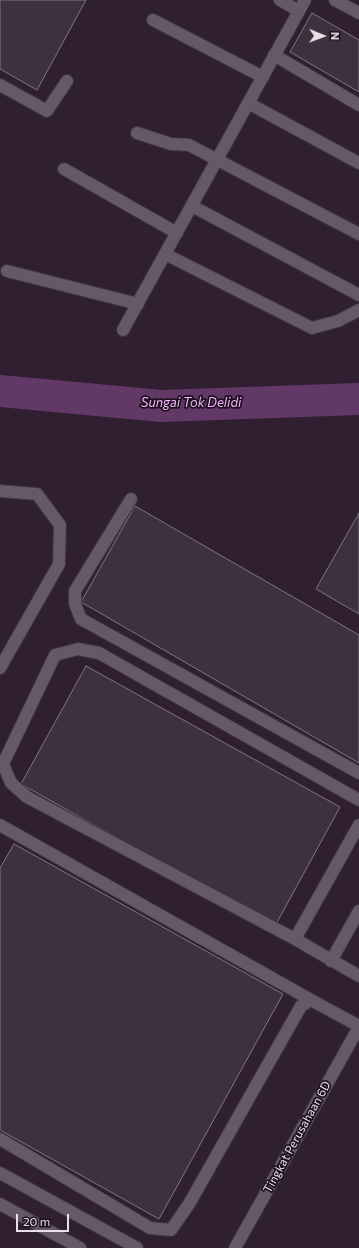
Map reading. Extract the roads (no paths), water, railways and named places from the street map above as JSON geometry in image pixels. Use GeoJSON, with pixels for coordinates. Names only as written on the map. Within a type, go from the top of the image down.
{"type":"FeatureCollection","features":[{"type":"Feature","properties":{"kind":"street"},"geometry":{"type":"LineString","coordinates":[[280,0],[299,11]]}},
{"type":"Feature","properties":{"kind":"street"},"geometry":{"type":"LineString","coordinates":[[123,330],[305,0]]}},
{"type":"Feature","properties":{"kind":"street"},"geometry":{"type":"LineString","coordinates":[[335,0],[359,13]]}},
{"type":"Feature","properties":{"kind":"street"},"geometry":{"type":"LineString","coordinates":[[153,20],[263,77]]}},
{"type":"Feature","properties":{"kind":"street"},"geometry":{"type":"LineString","coordinates":[[274,55],[359,105]]}},
{"type":"Feature","properties":{"kind":"street"},"geometry":{"type":"LineString","coordinates":[[0,85],[47,111],[67,81]]}},
{"type":"Feature","properties":{"kind":"street"},"geometry":{"type":"LineString","coordinates":[[248,103],[359,163]]}},
{"type":"Feature","properties":{"kind":"street"},"geometry":{"type":"LineString","coordinates":[[137,133],[171,144],[189,146],[359,234]]}},
{"type":"Feature","properties":{"kind":"street"},"geometry":{"type":"LineString","coordinates":[[64,169],[177,232]]}},
{"type":"Feature","properties":{"kind":"street"},"geometry":{"type":"LineString","coordinates":[[192,206],[359,295]]}},
{"type":"Feature","properties":{"kind":"street"},"geometry":{"type":"LineString","coordinates":[[165,254],[312,328],[338,321],[359,310]]}},
{"type":"Feature","properties":{"kind":"street"},"geometry":{"type":"LineString","coordinates":[[7,271],[138,304]]}},
{"type":"Feature","properties":{"kind":"street"},"geometry":{"type":"LineString","coordinates":[[0,492],[37,494],[60,525],[59,564],[0,668]]}},
{"type":"Feature","properties":{"kind":"street"},"geometry":{"type":"LineString","coordinates":[[131,499],[75,591],[75,604],[81,619],[359,773]]}},
{"type":"Feature","properties":{"kind":"street"},"geometry":{"type":"LineString","coordinates":[[359,800],[99,653],[78,649],[55,655],[3,764],[11,783],[27,797],[295,939],[359,976]]}},
{"type":"Feature","properties":{"kind":"street"},"geometry":{"type":"LineString","coordinates":[[0,825],[359,1026]]}},
{"type":"Feature","properties":{"kind":"street"},"geometry":{"type":"LineString","coordinates":[[295,939],[359,825]]}},
{"type":"Feature","properties":{"kind":"street"},"geometry":{"type":"LineString","coordinates":[[331,961],[359,911]]}},
{"type":"Feature","properties":{"kind":"street"},"geometry":{"type":"LineString","coordinates":[[0,1139],[150,1228],[171,1230],[189,1204],[301,1006],[311,1000]]}},
{"type":"Feature","properties":{"kind":"street","name":"Tingkat Perusahaan 6D"},"geometry":{"type":"LineString","coordinates":[[235,1248],[359,1026]]}},
{"type":"Feature","properties":{"kind":"street"},"geometry":{"type":"LineString","coordinates":[[0,1173],[137,1248]]}},
{"type":"Feature","properties":{"kind":"street"},"geometry":{"type":"LineString","coordinates":[[0,1204],[80,1248]]}},
{"type":"Feature","properties":{"kind":"waterway","name":"Sungai Tok Delidi"},"geometry":{"type":"LineString","coordinates":[[0,391],[161,406],[359,399]]}}]}
